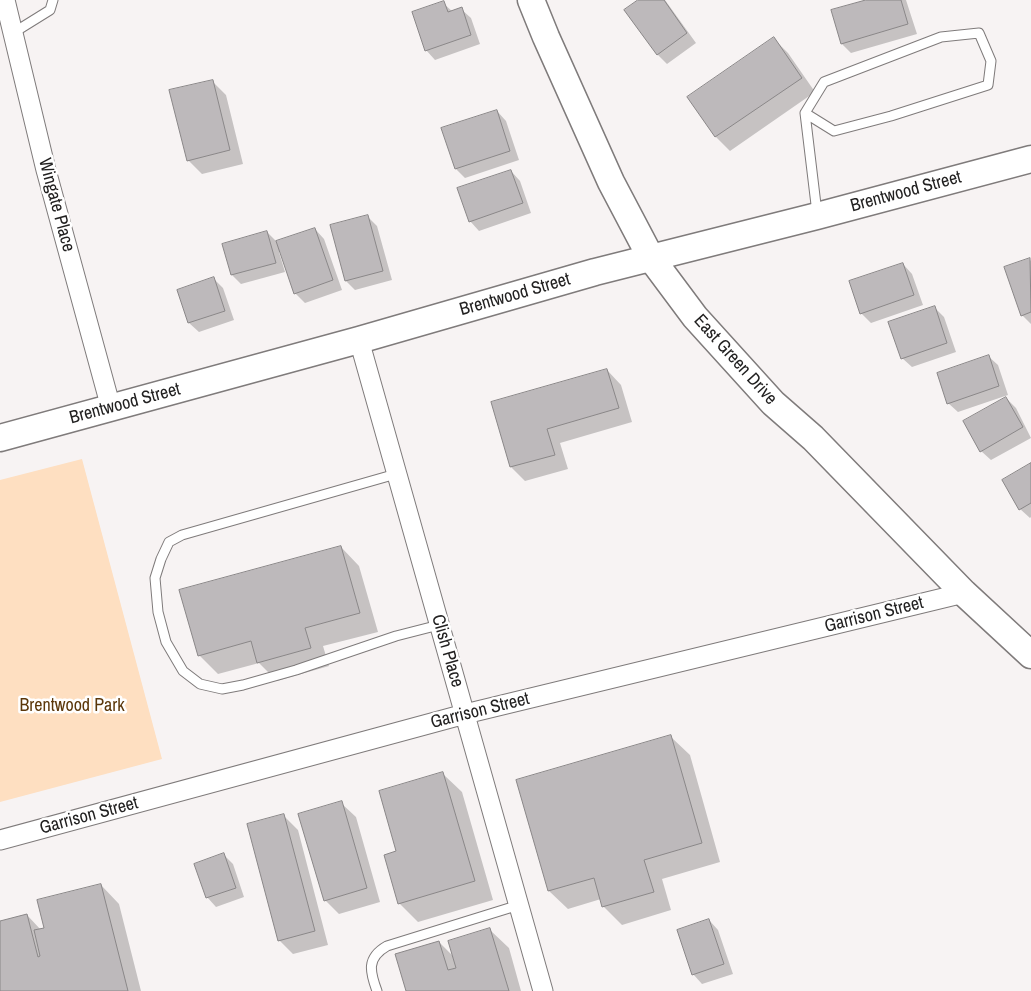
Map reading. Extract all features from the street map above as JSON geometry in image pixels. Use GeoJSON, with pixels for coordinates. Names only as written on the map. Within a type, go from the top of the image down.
{"type":"FeatureCollection","features":[{"type":"Feature","properties":{"kind":"main road","name":"East Green Drive"},"geometry":{"type":"LineString","coordinates":[[531,0],[611,182],[651,258],[695,317],[773,403],[813,438],[964,593],[1031,655]]}},
{"type":"Feature","properties":{"kind":"main road","name":"Brentwood Street"},"geometry":{"type":"LineString","coordinates":[[0,438],[359,340],[595,272],[1031,159]]}},
{"type":"Feature","properties":{"kind":"street","name":"Wingate Place"},"geometry":{"type":"LineString","coordinates":[[5,0],[46,170],[111,408]]}},
{"type":"Feature","properties":{"kind":"street","name":"Clish Place"},"geometry":{"type":"LineString","coordinates":[[359,340],[543,991]]}},
{"type":"Feature","properties":{"kind":"street","name":"Garrison Street"},"geometry":{"type":"LineString","coordinates":[[0,840],[465,714],[964,593]]}},
{"type":"Feature","properties":{"kind":"lane"},"geometry":{"type":"LineString","coordinates":[[13,33],[50,10],[52,0]]}},
{"type":"Feature","properties":{"kind":"lane"},"geometry":{"type":"LineString","coordinates":[[805,113],[834,131],[881,118],[988,84],[991,61],[979,33],[941,37],[824,82],[805,113],[817,216]]}},
{"type":"Feature","properties":{"kind":"lane"},"geometry":{"type":"LineString","coordinates":[[396,474],[182,535],[169,542],[155,578],[158,612],[166,642],[182,671],[200,684],[222,689],[296,670],[396,636],[440,624]]}},
{"type":"Feature","properties":{"kind":"lane"},"geometry":{"type":"LineString","coordinates":[[377,991],[371,969],[372,960],[378,951],[387,946],[519,905]]}},
{"type":"Feature","properties":{"kind":"green space","name":"Brentwood Park"},"geometry":{"type":"Polygon","coordinates":[[[82,459],[162,759],[0,802],[0,480],[82,459]]]}},
{"type":"Feature","properties":{"kind":"building"},"geometry":{"type":"Polygon","coordinates":[[[638,0],[664,0],[687,33],[657,55],[624,10],[638,0]]]}},
{"type":"Feature","properties":{"kind":"building"},"geometry":{"type":"Polygon","coordinates":[[[866,0],[901,0],[908,24],[841,44],[831,10],[866,0]]]}},
{"type":"Feature","properties":{"kind":"building"},"geometry":{"type":"Polygon","coordinates":[[[444,1],[448,12],[462,7],[471,35],[425,51],[412,12],[444,1]]]}},
{"type":"Feature","properties":{"kind":"building"},"geometry":{"type":"Polygon","coordinates":[[[774,37],[802,78],[715,137],[687,97],[774,37]]]}},
{"type":"Feature","properties":{"kind":"building"},"geometry":{"type":"Polygon","coordinates":[[[213,80],[230,150],[187,161],[169,90],[213,80]]]}},
{"type":"Feature","properties":{"kind":"building"},"geometry":{"type":"Polygon","coordinates":[[[497,110],[510,151],[455,169],[441,128],[497,110]]]}},
{"type":"Feature","properties":{"kind":"building"},"geometry":{"type":"Polygon","coordinates":[[[511,170],[523,203],[469,222],[457,188],[511,170]]]}},
{"type":"Feature","properties":{"kind":"building"},"geometry":{"type":"Polygon","coordinates":[[[368,215],[383,271],[345,281],[330,225],[368,215]]]}},
{"type":"Feature","properties":{"kind":"building"},"geometry":{"type":"Polygon","coordinates":[[[315,228],[333,280],[294,294],[276,241],[315,228]]]}},
{"type":"Feature","properties":{"kind":"building"},"geometry":{"type":"Polygon","coordinates":[[[267,231],[276,263],[231,275],[222,244],[267,231]]]}},
{"type":"Feature","properties":{"kind":"building"},"geometry":{"type":"Polygon","coordinates":[[[1030,258],[1031,312],[1021,316],[1004,267],[1030,258]]]}},
{"type":"Feature","properties":{"kind":"building"},"geometry":{"type":"Polygon","coordinates":[[[903,263],[914,295],[860,314],[849,281],[903,263]]]}},
{"type":"Feature","properties":{"kind":"building"},"geometry":{"type":"Polygon","coordinates":[[[214,277],[225,311],[188,323],[177,290],[214,277]]]}},
{"type":"Feature","properties":{"kind":"building"},"geometry":{"type":"Polygon","coordinates":[[[935,306],[947,343],[901,359],[888,322],[935,306]]]}},
{"type":"Feature","properties":{"kind":"building"},"geometry":{"type":"Polygon","coordinates":[[[989,355],[999,386],[947,404],[937,373],[989,355]]]}},
{"type":"Feature","properties":{"kind":"building"},"geometry":{"type":"Polygon","coordinates":[[[607,369],[619,408],[547,429],[555,455],[510,467],[491,402],[607,369]]]}},
{"type":"Feature","properties":{"kind":"building"},"geometry":{"type":"Polygon","coordinates":[[[1006,397],[1023,427],[980,452],[963,421],[1006,397]]]}},
{"type":"Feature","properties":{"kind":"building"},"geometry":{"type":"Polygon","coordinates":[[[1031,463],[1031,503],[1019,510],[1002,480],[1031,463]]]}},
{"type":"Feature","properties":{"kind":"building"},"geometry":{"type":"Polygon","coordinates":[[[341,546],[360,613],[305,628],[311,648],[257,663],[251,641],[198,656],[179,590],[341,546]]]}},
{"type":"Feature","properties":{"kind":"building"},"geometry":{"type":"Polygon","coordinates":[[[671,735],[702,843],[644,860],[654,892],[602,907],[594,878],[548,891],[516,780],[671,735]]]}},
{"type":"Feature","properties":{"kind":"building"},"geometry":{"type":"Polygon","coordinates":[[[443,772],[475,881],[398,904],[384,855],[396,851],[379,791],[443,772]]]}},
{"type":"Feature","properties":{"kind":"building"},"geometry":{"type":"Polygon","coordinates":[[[342,801],[367,888],[324,901],[298,814],[342,801]]]}},
{"type":"Feature","properties":{"kind":"building"},"geometry":{"type":"Polygon","coordinates":[[[284,814],[315,931],[278,941],[247,824],[284,814]]]}},
{"type":"Feature","properties":{"kind":"building"},"geometry":{"type":"Polygon","coordinates":[[[224,853],[236,888],[206,898],[194,864],[224,853]]]}},
{"type":"Feature","properties":{"kind":"building"},"geometry":{"type":"Polygon","coordinates":[[[101,884],[128,991],[0,991],[0,921],[27,914],[38,957],[40,956],[34,930],[44,928],[37,900],[101,884]]]}},
{"type":"Feature","properties":{"kind":"building"},"geometry":{"type":"Polygon","coordinates":[[[709,919],[724,964],[692,975],[677,930],[709,919]]]}},
{"type":"Feature","properties":{"kind":"building"},"geometry":{"type":"Polygon","coordinates":[[[490,928],[509,991],[406,991],[395,954],[439,941],[448,970],[456,968],[448,941],[490,928]]]}}]}
